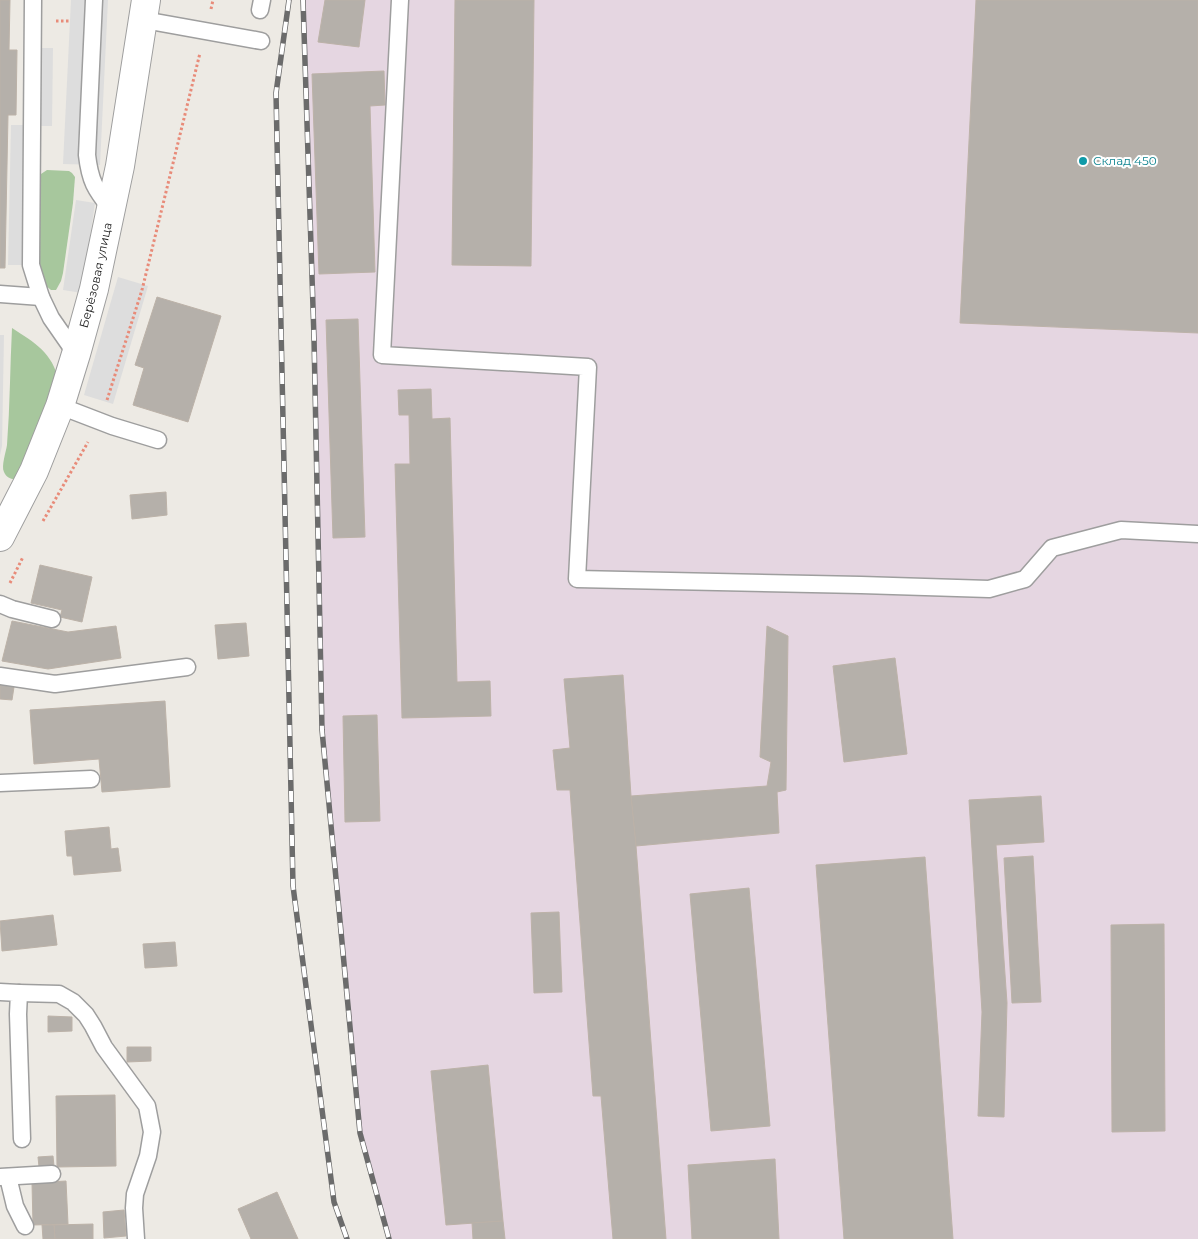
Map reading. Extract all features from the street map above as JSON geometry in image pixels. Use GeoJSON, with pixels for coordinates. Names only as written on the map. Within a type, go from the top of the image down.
{"type":"FeatureCollection","features":[{"type":"Feature","properties":{"kind":"street","name":"Берёзовая улица"},"geometry":{"type":"LineString","coordinates":[[0,537],[34,471],[60,406],[94,289],[120,166],[145,10]]}},
{"type":"Feature","properties":{"kind":"lane"},"geometry":{"type":"LineString","coordinates":[[33,0],[30,264],[41,297],[51,318],[76,354]]}},
{"type":"Feature","properties":{"kind":"lane"},"geometry":{"type":"LineString","coordinates":[[94,0],[87,155],[91,179],[99,194],[111,209]]}},
{"type":"Feature","properties":{"kind":"lane"},"geometry":{"type":"LineString","coordinates":[[400,0],[382,355],[588,367],[577,579],[861,584],[989,589],[1025,579],[1052,548],[1121,530],[1198,534]]}},
{"type":"Feature","properties":{"kind":"lane"},"geometry":{"type":"LineString","coordinates":[[145,10],[205,31],[261,41]]}},
{"type":"Feature","properties":{"kind":"lane"},"geometry":{"type":"LineString","coordinates":[[0,294],[41,297]]}},
{"type":"Feature","properties":{"kind":"lane"},"geometry":{"type":"LineString","coordinates":[[60,406],[158,440]]}},
{"type":"Feature","properties":{"kind":"lane"},"geometry":{"type":"LineString","coordinates":[[0,604],[52,619]]}},
{"type":"Feature","properties":{"kind":"lane"},"geometry":{"type":"LineString","coordinates":[[0,676],[55,684],[187,667]]}},
{"type":"Feature","properties":{"kind":"lane"},"geometry":{"type":"LineString","coordinates":[[0,783],[91,779]]}},
{"type":"Feature","properties":{"kind":"lane"},"geometry":{"type":"LineString","coordinates":[[0,992],[60,994],[73,1002],[86,1015],[104,1047],[147,1106],[152,1132],[148,1156],[135,1194],[136,1239]]}},
{"type":"Feature","properties":{"kind":"lane"},"geometry":{"type":"LineString","coordinates":[[19,993],[22,1139]]}},
{"type":"Feature","properties":{"kind":"lane"},"geometry":{"type":"LineString","coordinates":[[25,1226],[4,1177],[52,1174]]}},
{"type":"Feature","properties":{"kind":"path"},"geometry":{"type":"LineString","coordinates":[[43,522],[100,421],[142,290],[213,0]]}},
{"type":"Feature","properties":{"kind":"path"},"geometry":{"type":"LineString","coordinates":[[8,588],[24,555]]}},
{"type":"Feature","properties":{"kind":"shaded area"},"geometry":{"type":"Polygon","coordinates":[[[71,0],[108,0],[100,165],[63,164],[71,0]]]}},
{"type":"Feature","properties":{"kind":"shaded area"},"geometry":{"type":"Polygon","coordinates":[[[303,0],[1198,0],[1198,1239],[389,1239],[360,1133],[322,730],[314,338],[303,0]]]}},
{"type":"Feature","properties":{"kind":"shaded area"},"geometry":{"type":"Polygon","coordinates":[[[36,48],[53,48],[52,126],[35,126],[36,48]]]}},
{"type":"Feature","properties":{"kind":"shaded area"},"geometry":{"type":"Polygon","coordinates":[[[11,125],[28,125],[25,265],[8,265],[11,125]]]}},
{"type":"Feature","properties":{"kind":"shaded area"},"geometry":{"type":"Polygon","coordinates":[[[76,200],[95,203],[82,293],[63,290],[76,200]]]}},
{"type":"Feature","properties":{"kind":"shaded area"},"geometry":{"type":"Polygon","coordinates":[[[118,277],[148,286],[113,404],[84,395],[118,277]]]}},
{"type":"Feature","properties":{"kind":"shaded area"},"geometry":{"type":"Polygon","coordinates":[[[0,335],[4,335],[2,446],[0,455],[0,335]]]}},
{"type":"Feature","properties":{"kind":"green space"},"geometry":{"type":"Polygon","coordinates":[[[47,170],[69,171],[75,177],[63,273],[56,290],[51,290],[45,285],[39,264],[39,181],[41,174],[47,170]]]}},
{"type":"Feature","properties":{"kind":"green space"},"geometry":{"type":"Polygon","coordinates":[[[12,328],[42,349],[52,363],[59,381],[17,479],[11,479],[6,475],[3,466],[8,430],[12,328]]]}},
{"type":"Feature","properties":{"kind":"building"},"geometry":{"type":"Polygon","coordinates":[[[0,0],[10,0],[9,50],[17,50],[16,115],[8,115],[5,268],[0,268],[0,0]]]}},
{"type":"Feature","properties":{"kind":"building"},"geometry":{"type":"Polygon","coordinates":[[[325,0],[365,0],[359,47],[318,42],[325,0]]]}},
{"type":"Feature","properties":{"kind":"building"},"geometry":{"type":"Polygon","coordinates":[[[455,0],[534,0],[531,266],[452,265],[455,0]]]}},
{"type":"Feature","properties":{"kind":"building","name":"Склад 450"},"geometry":{"type":"Polygon","coordinates":[[[976,0],[1198,0],[1198,333],[960,323],[976,0]]]}},
{"type":"Feature","properties":{"kind":"building"},"geometry":{"type":"Polygon","coordinates":[[[384,71],[385,105],[370,106],[375,272],[319,274],[312,74],[384,71]]]}},
{"type":"Feature","properties":{"kind":"building"},"geometry":{"type":"Polygon","coordinates":[[[157,297],[221,316],[188,422],[133,405],[144,368],[135,365],[157,297]]]}},
{"type":"Feature","properties":{"kind":"building"},"geometry":{"type":"Polygon","coordinates":[[[358,319],[365,537],[333,538],[326,320],[358,319]]]}},
{"type":"Feature","properties":{"kind":"building"},"geometry":{"type":"Polygon","coordinates":[[[431,389],[432,419],[450,418],[457,682],[490,681],[491,716],[402,718],[395,464],[410,464],[409,415],[399,415],[398,390],[431,389]]]}},
{"type":"Feature","properties":{"kind":"building"},"geometry":{"type":"Polygon","coordinates":[[[166,492],[167,515],[132,519],[130,495],[166,492]]]}},
{"type":"Feature","properties":{"kind":"building"},"geometry":{"type":"Polygon","coordinates":[[[40,565],[92,577],[82,622],[60,617],[62,610],[31,603],[40,565]]]}},
{"type":"Feature","properties":{"kind":"building"},"geometry":{"type":"Polygon","coordinates":[[[12,621],[68,632],[116,626],[121,658],[48,669],[2,661],[12,621]]]}},
{"type":"Feature","properties":{"kind":"building"},"geometry":{"type":"Polygon","coordinates":[[[246,623],[249,656],[218,659],[215,625],[246,623]]]}},
{"type":"Feature","properties":{"kind":"building"},"geometry":{"type":"Polygon","coordinates":[[[767,626],[788,636],[786,790],[777,792],[779,833],[636,846],[631,796],[767,786],[771,762],[760,757],[767,626]]]}},
{"type":"Feature","properties":{"kind":"building"},"geometry":{"type":"Polygon","coordinates":[[[895,658],[907,754],[844,762],[833,666],[895,658]]]}},
{"type":"Feature","properties":{"kind":"building"},"geometry":{"type":"Polygon","coordinates":[[[623,675],[666,1239],[613,1239],[601,1096],[593,1096],[570,790],[557,790],[553,750],[570,748],[564,679],[623,675]]]}},
{"type":"Feature","properties":{"kind":"building"},"geometry":{"type":"Polygon","coordinates":[[[0,685],[14,687],[12,700],[0,699],[0,685]]]}},
{"type":"Feature","properties":{"kind":"building"},"geometry":{"type":"Polygon","coordinates":[[[165,701],[170,787],[102,792],[99,759],[34,764],[30,710],[165,701]]]}},
{"type":"Feature","properties":{"kind":"building"},"geometry":{"type":"Polygon","coordinates":[[[377,715],[380,821],[345,822],[343,716],[377,715]]]}},
{"type":"Feature","properties":{"kind":"building"},"geometry":{"type":"Polygon","coordinates":[[[1041,796],[1044,842],[996,845],[1007,1003],[1004,1117],[978,1116],[982,1012],[969,800],[1041,796]]]}},
{"type":"Feature","properties":{"kind":"building"},"geometry":{"type":"Polygon","coordinates":[[[109,827],[111,849],[118,848],[121,871],[74,875],[72,856],[67,856],[65,831],[109,827]]]}},
{"type":"Feature","properties":{"kind":"building"},"geometry":{"type":"Polygon","coordinates":[[[1033,856],[1041,1002],[1012,1003],[1004,858],[1033,856]]]}},
{"type":"Feature","properties":{"kind":"building"},"geometry":{"type":"Polygon","coordinates":[[[925,857],[953,1239],[844,1239],[816,865],[925,857]]]}},
{"type":"Feature","properties":{"kind":"building"},"geometry":{"type":"Polygon","coordinates":[[[749,888],[770,1126],[711,1131],[690,894],[749,888]]]}},
{"type":"Feature","properties":{"kind":"building"},"geometry":{"type":"Polygon","coordinates":[[[559,912],[562,992],[534,993],[531,913],[559,912]]]}},
{"type":"Feature","properties":{"kind":"building"},"geometry":{"type":"Polygon","coordinates":[[[53,915],[57,945],[2,951],[0,921],[53,915]]]}},
{"type":"Feature","properties":{"kind":"building"},"geometry":{"type":"Polygon","coordinates":[[[1164,924],[1165,1131],[1112,1132],[1111,925],[1164,924]]]}},
{"type":"Feature","properties":{"kind":"building"},"geometry":{"type":"Polygon","coordinates":[[[175,942],[177,966],[145,968],[143,944],[175,942]]]}},
{"type":"Feature","properties":{"kind":"building"},"geometry":{"type":"Polygon","coordinates":[[[48,1016],[72,1017],[72,1031],[48,1032],[48,1016]]]}},
{"type":"Feature","properties":{"kind":"building"},"geometry":{"type":"Polygon","coordinates":[[[127,1047],[151,1047],[151,1061],[127,1062],[127,1047]]]}},
{"type":"Feature","properties":{"kind":"building"},"geometry":{"type":"Polygon","coordinates":[[[488,1065],[503,1221],[446,1225],[431,1071],[488,1065]]]}},
{"type":"Feature","properties":{"kind":"building"},"geometry":{"type":"Polygon","coordinates":[[[115,1095],[116,1166],[57,1167],[56,1096],[115,1095]]]}},
{"type":"Feature","properties":{"kind":"building"},"geometry":{"type":"Polygon","coordinates":[[[53,1156],[54,1166],[39,1167],[38,1157],[53,1156]]]}},
{"type":"Feature","properties":{"kind":"building"},"geometry":{"type":"Polygon","coordinates":[[[775,1159],[779,1239],[692,1239],[688,1165],[775,1159]]]}},
{"type":"Feature","properties":{"kind":"building"},"geometry":{"type":"Polygon","coordinates":[[[66,1181],[68,1224],[33,1225],[32,1183],[66,1181]]]}},
{"type":"Feature","properties":{"kind":"building"},"geometry":{"type":"Polygon","coordinates":[[[277,1192],[298,1239],[251,1239],[238,1209],[277,1192]]]}},
{"type":"Feature","properties":{"kind":"building"},"geometry":{"type":"Polygon","coordinates":[[[124,1210],[126,1236],[104,1238],[103,1212],[124,1210]]]}},
{"type":"Feature","properties":{"kind":"building"},"geometry":{"type":"Polygon","coordinates":[[[503,1221],[505,1239],[473,1239],[472,1223],[503,1221]]]}},
{"type":"Feature","properties":{"kind":"building"},"geometry":{"type":"Polygon","coordinates":[[[93,1224],[93,1239],[55,1239],[54,1225],[93,1224]]]}},
{"type":"Feature","properties":{"kind":"building"},"geometry":{"type":"Polygon","coordinates":[[[42,1225],[54,1225],[55,1239],[43,1239],[42,1225]]]}},
{"type":"Feature","properties":{"kind":"railway"},"geometry":{"type":"LineString","coordinates":[[289,0],[276,93],[293,886],[334,1202],[347,1239]]}},
{"type":"Feature","properties":{"kind":"railway"},"geometry":{"type":"LineString","coordinates":[[303,0],[314,338],[322,730],[360,1133],[389,1239]]}},
{"type":"Feature","properties":{"kind":"place","name":"Склад 450"},"geometry":{"type":"Point","coordinates":[1083,161]}}]}
